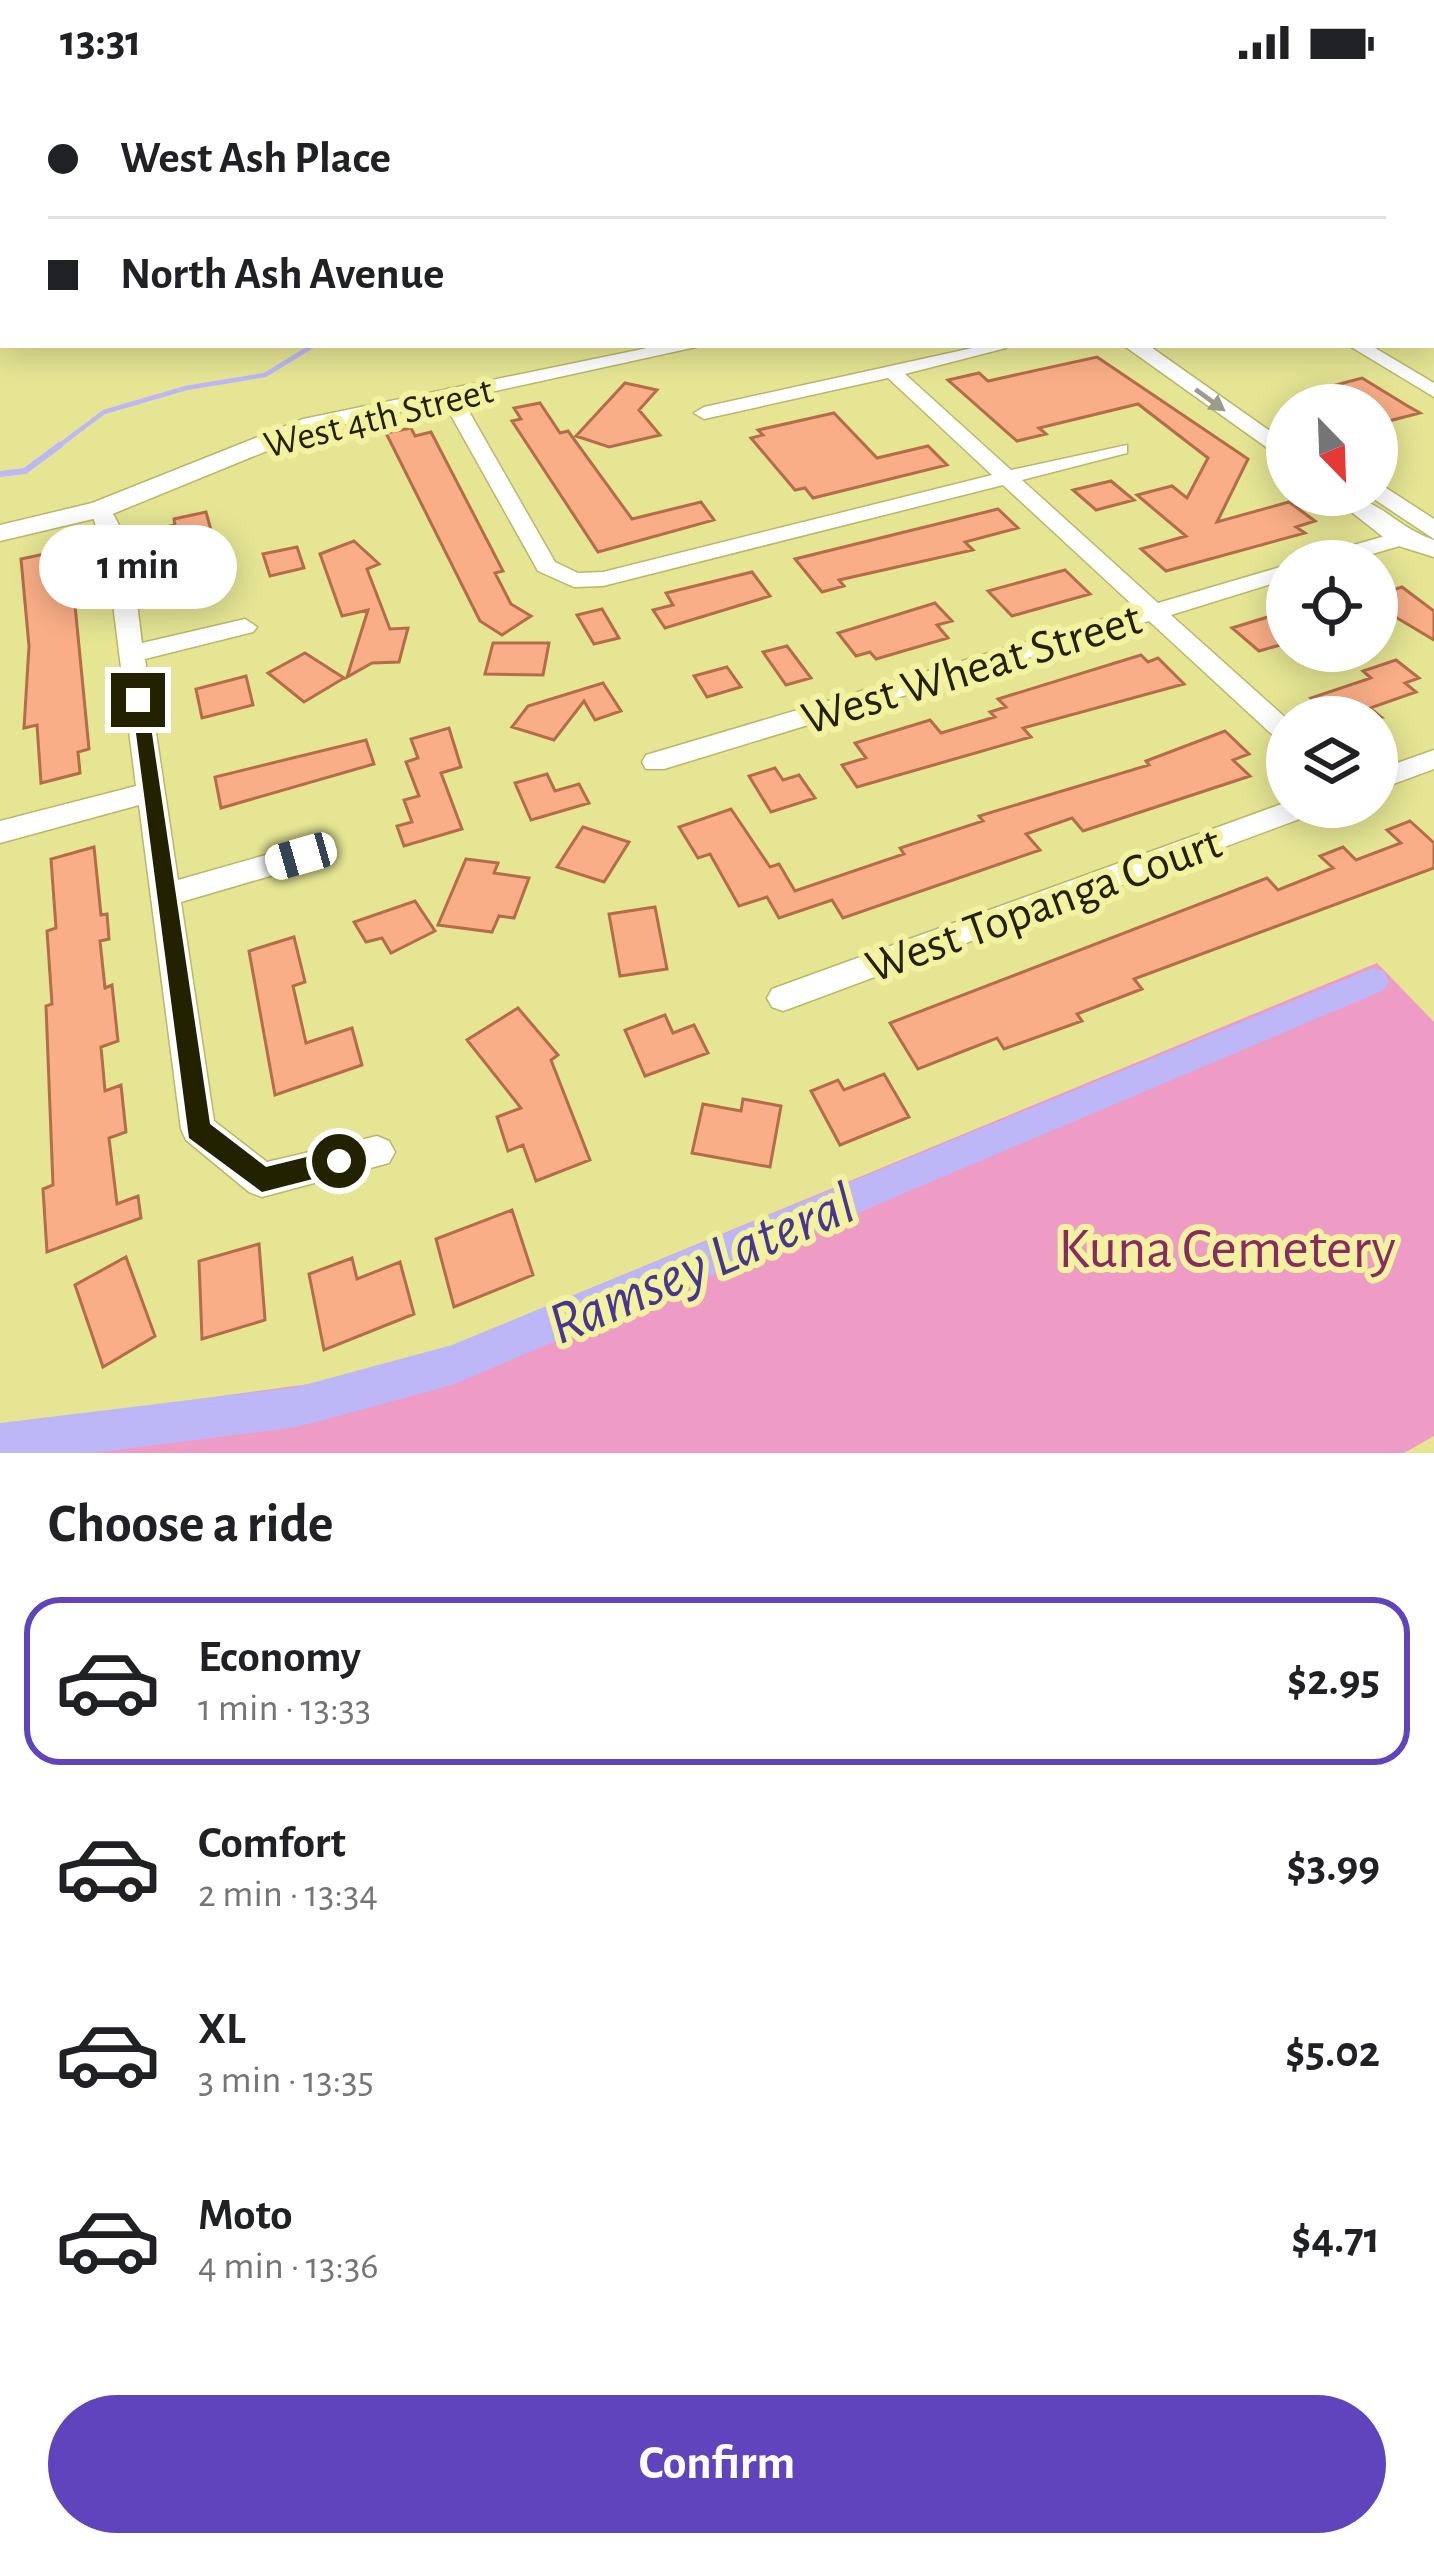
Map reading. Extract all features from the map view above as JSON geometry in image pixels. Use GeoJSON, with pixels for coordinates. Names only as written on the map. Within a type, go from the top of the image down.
{"type":"FeatureCollection","features":[{"type":"Feature","properties":{"kind":"main road","name":"West 4th Street"},"geometry":{"type":"LineString","coordinates":[[0,532],[101,509],[311,424],[679,348]]}},
{"type":"Feature","properties":{"kind":"main road"},"geometry":{"type":"LineString","coordinates":[[1137,348],[1266,440]]}},
{"type":"Feature","properties":{"kind":"main road"},"geometry":{"type":"LineString","coordinates":[[1174,348],[1266,412]]}},
{"type":"Feature","properties":{"kind":"main road"},"geometry":{"type":"LineString","coordinates":[[1398,505],[1434,531]]}},
{"type":"Feature","properties":{"kind":"main road"},"geometry":{"type":"LineString","coordinates":[[1372,516],[1402,538],[1434,549]]}},
{"type":"Feature","properties":{"kind":"street"},"geometry":{"type":"LineString","coordinates":[[704,412],[997,348]]}},
{"type":"Feature","properties":{"kind":"street"},"geometry":{"type":"LineString","coordinates":[[1363,348],[1434,392]]}},
{"type":"Feature","properties":{"kind":"street"},"geometry":{"type":"LineString","coordinates":[[891,371],[1266,715]]}},
{"type":"Feature","properties":{"kind":"street"},"geometry":{"type":"LineString","coordinates":[[449,394],[546,566],[574,580],[603,579],[1120,448]]}},
{"type":"Feature","properties":{"kind":"street"},"geometry":{"type":"LineString","coordinates":[[101,509],[118,557],[198,1130],[262,1180],[377,1152]]}},
{"type":"Feature","properties":{"kind":"street"},"geometry":{"type":"LineString","coordinates":[[1395,540],[1402,538]]}},
{"type":"Feature","properties":{"kind":"street","name":"West Wheat Street"},"geometry":{"type":"LineString","coordinates":[[655,762],[1266,578]]}},
{"type":"Feature","properties":{"kind":"street"},"geometry":{"type":"LineString","coordinates":[[131,654],[245,627]]}},
{"type":"Feature","properties":{"kind":"street"},"geometry":{"type":"LineString","coordinates":[[1398,772],[1434,759]]}},
{"type":"Feature","properties":{"kind":"street"},"geometry":{"type":"LineString","coordinates":[[0,832],[151,791]]}},
{"type":"Feature","properties":{"kind":"street","name":"West Topanga Court"},"geometry":{"type":"LineString","coordinates":[[783,998],[1266,821]]}},
{"type":"Feature","properties":{"kind":"street"},"geometry":{"type":"LineString","coordinates":[[165,895],[301,856]]}},
{"type":"Feature","properties":{"kind":"green space","name":"Kuna Cemetery"},"geometry":{"type":"Polygon","coordinates":[[[1377,963],[1434,1022],[1434,1436],[1404,1453],[0,1453],[0,1426],[383,1374],[1377,963]]]}},
{"type":"Feature","properties":{"kind":"building"},"geometry":{"type":"Polygon","coordinates":[[[1097,357],[1248,459],[1217,522],[1266,508],[1266,516],[1308,516],[1315,521],[1296,527],[1305,533],[1166,571],[1141,549],[1186,536],[1137,495],[1172,486],[1187,498],[1208,458],[1138,404],[1039,428],[1046,434],[1017,441],[948,380],[979,373],[988,381],[1097,357]]]}},
{"type":"Feature","properties":{"kind":"building"},"geometry":{"type":"Polygon","coordinates":[[[1362,378],[1372,384],[1339,384],[1362,378]]]}},
{"type":"Feature","properties":{"kind":"building"},"geometry":{"type":"Polygon","coordinates":[[[625,383],[657,390],[639,410],[660,435],[609,447],[576,436],[625,383]]]}},
{"type":"Feature","properties":{"kind":"building"},"geometry":{"type":"Polygon","coordinates":[[[1398,400],[1420,413],[1398,419],[1398,400]]]}},
{"type":"Feature","properties":{"kind":"building"},"geometry":{"type":"Polygon","coordinates":[[[540,403],[560,433],[568,431],[632,519],[701,502],[714,520],[598,552],[512,421],[521,419],[514,408],[540,403]]]}},
{"type":"Feature","properties":{"kind":"building"},"geometry":{"type":"Polygon","coordinates":[[[834,413],[877,458],[928,446],[947,465],[813,498],[805,488],[795,490],[751,438],[763,435],[758,430],[834,413]]]}},
{"type":"Feature","properties":{"kind":"building"},"geometry":{"type":"Polygon","coordinates":[[[411,428],[415,436],[431,432],[503,571],[495,573],[511,604],[531,616],[502,635],[480,621],[386,433],[411,428]]]}},
{"type":"Feature","properties":{"kind":"building"},"geometry":{"type":"Polygon","coordinates":[[[1111,481],[1134,500],[1096,510],[1073,490],[1111,481]]]}},
{"type":"Feature","properties":{"kind":"building"},"geometry":{"type":"Polygon","coordinates":[[[998,509],[1018,528],[965,542],[973,550],[839,580],[844,586],[822,592],[795,559],[998,509]]]}},
{"type":"Feature","properties":{"kind":"building"},"geometry":{"type":"Polygon","coordinates":[[[206,512],[226,584],[197,591],[195,580],[178,583],[166,527],[175,525],[174,519],[206,512]]]}},
{"type":"Feature","properties":{"kind":"building"},"geometry":{"type":"Polygon","coordinates":[[[354,541],[379,564],[367,569],[390,629],[408,628],[399,662],[372,663],[347,677],[368,610],[342,616],[320,554],[354,541]]]}},
{"type":"Feature","properties":{"kind":"building"},"geometry":{"type":"Polygon","coordinates":[[[297,547],[304,568],[270,576],[263,554],[297,547]]]}},
{"type":"Feature","properties":{"kind":"building"},"geometry":{"type":"Polygon","coordinates":[[[54,552],[56,567],[71,564],[89,749],[78,752],[80,773],[41,783],[37,725],[24,728],[29,646],[21,559],[54,552]]]}},
{"type":"Feature","properties":{"kind":"building"},"geometry":{"type":"Polygon","coordinates":[[[1065,570],[1090,594],[1012,616],[988,591],[1065,570]]]}},
{"type":"Feature","properties":{"kind":"building"},"geometry":{"type":"Polygon","coordinates":[[[752,572],[770,596],[665,628],[653,610],[673,605],[666,593],[752,572]]]}},
{"type":"Feature","properties":{"kind":"building"},"geometry":{"type":"Polygon","coordinates":[[[1398,588],[1434,611],[1434,640],[1398,619],[1398,588]]]}},
{"type":"Feature","properties":{"kind":"building"},"geometry":{"type":"Polygon","coordinates":[[[935,603],[952,621],[937,625],[948,638],[876,659],[870,652],[856,656],[838,633],[935,603]]]}},
{"type":"Feature","properties":{"kind":"building"},"geometry":{"type":"Polygon","coordinates":[[[602,609],[619,638],[594,644],[577,615],[602,609]]]}},
{"type":"Feature","properties":{"kind":"building"},"geometry":{"type":"Polygon","coordinates":[[[1266,618],[1266,649],[1259,651],[1232,628],[1266,618]]]}},
{"type":"Feature","properties":{"kind":"building"},"geometry":{"type":"Polygon","coordinates":[[[493,643],[549,643],[543,675],[485,674],[493,643]]]}},
{"type":"Feature","properties":{"kind":"building"},"geometry":{"type":"Polygon","coordinates":[[[787,646],[811,678],[786,685],[763,652],[787,646]]]}},
{"type":"Feature","properties":{"kind":"building"},"geometry":{"type":"Polygon","coordinates":[[[305,653],[344,678],[304,702],[268,673],[305,653]]]}},
{"type":"Feature","properties":{"kind":"building"},"geometry":{"type":"Polygon","coordinates":[[[1141,655],[1148,662],[1158,658],[1184,684],[1023,728],[1031,737],[857,787],[842,765],[866,758],[855,743],[930,720],[941,733],[995,717],[990,712],[1006,707],[998,699],[1141,655]]]}},
{"type":"Feature","properties":{"kind":"building"},"geometry":{"type":"Polygon","coordinates":[[[1398,662],[1419,678],[1405,683],[1416,692],[1398,698],[1317,696],[1371,678],[1364,672],[1398,672],[1398,662]]]}},
{"type":"Feature","properties":{"kind":"building"},"geometry":{"type":"Polygon","coordinates":[[[727,667],[741,687],[707,697],[694,676],[727,667]]]}},
{"type":"Feature","properties":{"kind":"building"},"geometry":{"type":"Polygon","coordinates":[[[246,676],[253,705],[202,718],[196,689],[246,676]]]}},
{"type":"Feature","properties":{"kind":"building"},"geometry":{"type":"Polygon","coordinates":[[[603,683],[621,711],[595,720],[584,701],[554,740],[512,727],[528,706],[603,683]]]}},
{"type":"Feature","properties":{"kind":"building"},"geometry":{"type":"Polygon","coordinates":[[[449,728],[461,767],[441,773],[462,829],[404,846],[397,826],[412,822],[404,800],[419,796],[406,762],[418,758],[411,739],[449,728]]]}},
{"type":"Feature","properties":{"kind":"building"},"geometry":{"type":"Polygon","coordinates":[[[1225,731],[1249,754],[1233,760],[1250,776],[1083,831],[1072,818],[1026,834],[1040,850],[843,918],[832,900],[779,918],[767,897],[739,906],[710,854],[698,858],[679,827],[731,809],[770,867],[779,864],[795,891],[904,854],[900,848],[983,821],[979,816],[1149,765],[1146,761],[1225,731]]]}},
{"type":"Feature","properties":{"kind":"building"},"geometry":{"type":"Polygon","coordinates":[[[366,740],[374,764],[221,808],[215,777],[366,740]]]}},
{"type":"Feature","properties":{"kind":"building"},"geometry":{"type":"Polygon","coordinates":[[[775,768],[783,780],[799,775],[815,798],[771,812],[749,776],[775,768]]]}},
{"type":"Feature","properties":{"kind":"building"},"geometry":{"type":"Polygon","coordinates":[[[547,774],[555,791],[579,784],[589,803],[531,820],[515,783],[547,774]]]}},
{"type":"Feature","properties":{"kind":"building"},"geometry":{"type":"Polygon","coordinates":[[[1410,821],[1434,843],[1434,868],[1134,979],[1142,989],[1077,1014],[1082,1021],[1004,1049],[997,1038],[918,1069],[890,1023],[1267,878],[1278,890],[1333,868],[1320,856],[1343,847],[1356,860],[1401,843],[1387,830],[1410,821]]]}},
{"type":"Feature","properties":{"kind":"building"},"geometry":{"type":"Polygon","coordinates":[[[583,827],[629,842],[604,882],[557,867],[583,827]]]}},
{"type":"Feature","properties":{"kind":"building"},"geometry":{"type":"Polygon","coordinates":[[[94,847],[101,915],[107,914],[109,939],[100,941],[105,988],[112,985],[118,1041],[101,1047],[105,1091],[121,1085],[126,1132],[109,1138],[117,1204],[138,1196],[141,1218],[47,1252],[43,1189],[53,1185],[47,931],[56,928],[51,859],[94,847]]]}},
{"type":"Feature","properties":{"kind":"building"},"geometry":{"type":"Polygon","coordinates":[[[466,859],[498,863],[494,873],[529,878],[514,918],[499,916],[492,932],[438,925],[466,859]]]}},
{"type":"Feature","properties":{"kind":"building"},"geometry":{"type":"Polygon","coordinates":[[[415,901],[435,931],[391,953],[382,938],[366,942],[354,922],[415,901]]]}},
{"type":"Feature","properties":{"kind":"building"},"geometry":{"type":"Polygon","coordinates":[[[655,907],[667,969],[620,976],[609,914],[655,907]]]}},
{"type":"Feature","properties":{"kind":"building"},"geometry":{"type":"Polygon","coordinates":[[[294,937],[305,982],[293,986],[306,1043],[352,1028],[362,1065],[275,1095],[249,951],[294,937]]]}},
{"type":"Feature","properties":{"kind":"building"},"geometry":{"type":"Polygon","coordinates":[[[518,1008],[558,1055],[551,1060],[590,1160],[536,1181],[523,1145],[508,1151],[497,1117],[521,1108],[467,1040],[518,1008]]]}},
{"type":"Feature","properties":{"kind":"building"},"geometry":{"type":"Polygon","coordinates":[[[665,1015],[673,1033],[694,1025],[708,1053],[645,1076],[625,1030],[665,1015]]]}},
{"type":"Feature","properties":{"kind":"building"},"geometry":{"type":"Polygon","coordinates":[[[884,1074],[909,1117],[840,1145],[811,1091],[838,1080],[844,1090],[884,1074]]]}},
{"type":"Feature","properties":{"kind":"building"},"geometry":{"type":"Polygon","coordinates":[[[743,1099],[781,1106],[770,1167],[692,1153],[703,1104],[741,1111],[743,1099]]]}},
{"type":"Feature","properties":{"kind":"building"},"geometry":{"type":"Polygon","coordinates":[[[512,1210],[533,1275],[454,1307],[436,1239],[512,1210]]]}},
{"type":"Feature","properties":{"kind":"building"},"geometry":{"type":"Polygon","coordinates":[[[259,1244],[265,1320],[202,1339],[199,1261],[259,1244]]]}},
{"type":"Feature","properties":{"kind":"building"},"geometry":{"type":"Polygon","coordinates":[[[126,1257],[155,1336],[103,1367],[75,1285],[126,1257]]]}},
{"type":"Feature","properties":{"kind":"building"},"geometry":{"type":"Polygon","coordinates":[[[352,1258],[357,1279],[400,1262],[414,1314],[324,1350],[309,1274],[352,1258]]]}},
{"type":"Feature","properties":{"kind":"waterway"},"geometry":{"type":"LineString","coordinates":[[60,445],[104,412],[186,388],[265,375],[309,348]]}},
{"type":"Feature","properties":{"kind":"waterway"},"geometry":{"type":"LineString","coordinates":[[0,474],[25,471],[60,445]]}},
{"type":"Feature","properties":{"kind":"waterway"},"geometry":{"type":"LineString","coordinates":[[56,448],[60,445]]}},
{"type":"Feature","properties":{"kind":"waterway","name":"Ramsey Lateral"},"geometry":{"type":"LineString","coordinates":[[0,1444],[297,1407],[452,1365],[1373,981]]}},
{"type":"Feature","properties":{"kind":"route"},"geometry":{"type":"LineString","coordinates":[[138,700],[198,1130],[262,1180],[339,1161]]}}]}
